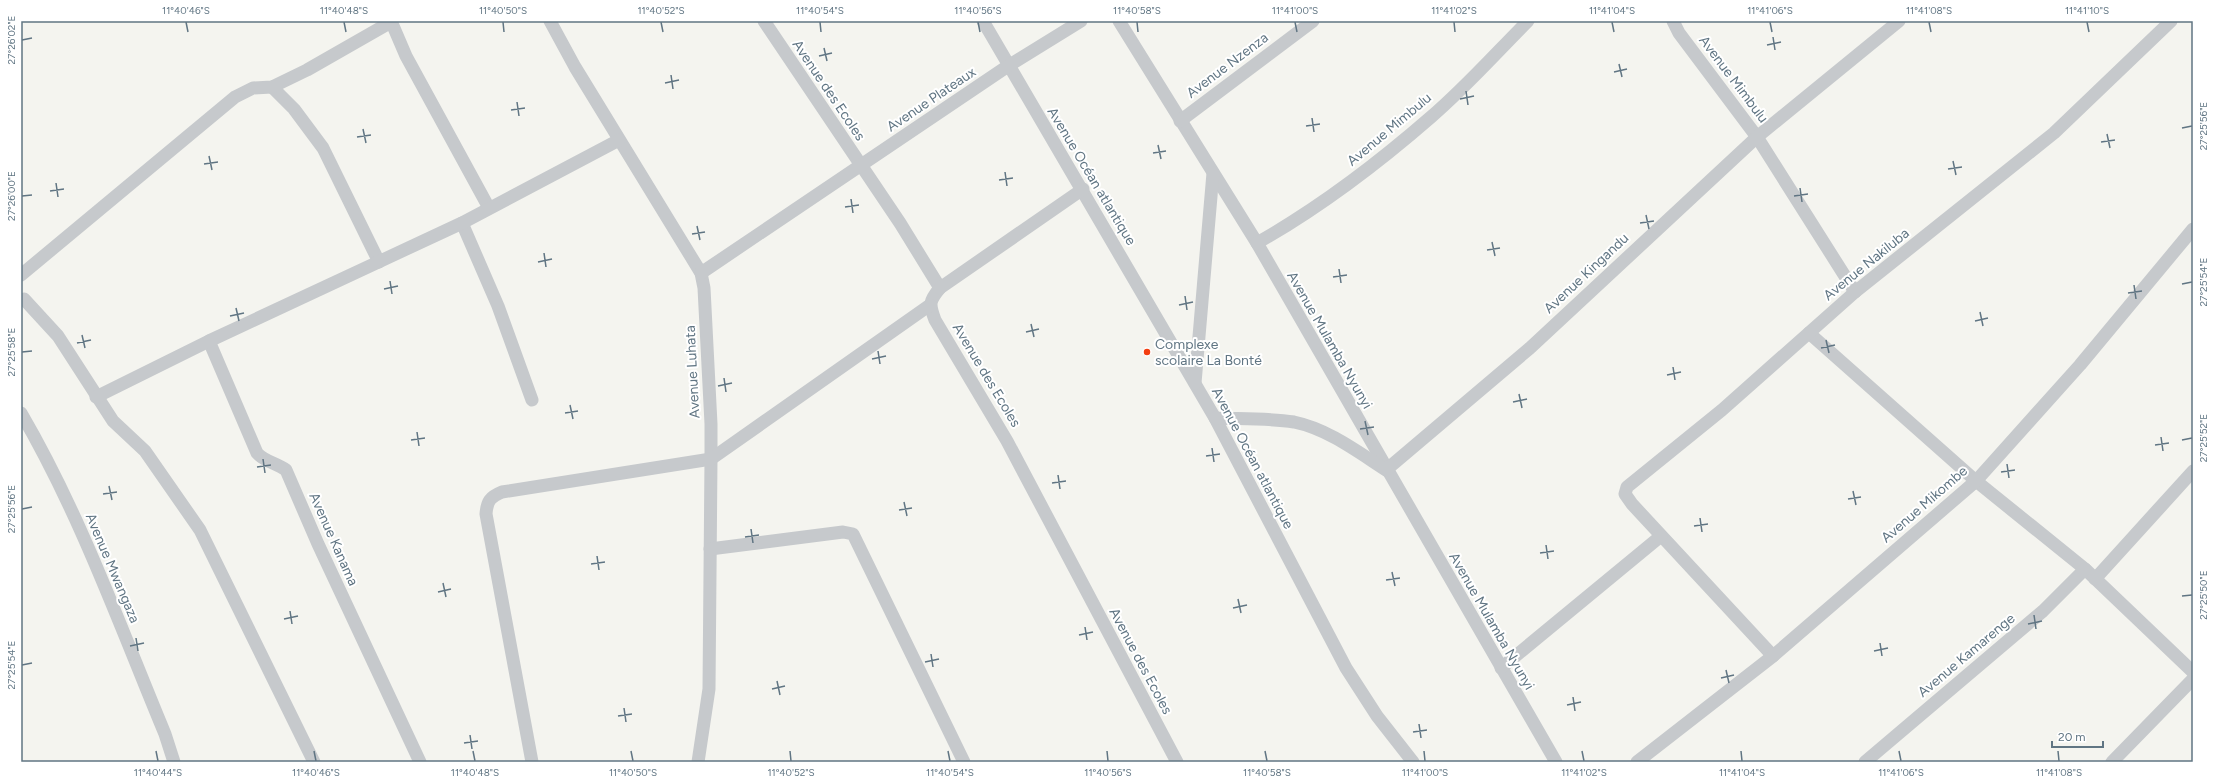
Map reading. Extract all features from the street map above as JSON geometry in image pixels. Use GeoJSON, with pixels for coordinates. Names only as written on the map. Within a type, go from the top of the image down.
{"type":"FeatureCollection","features":[{"type":"Feature","properties":{"kind":"street"},"geometry":{"type":"LineString","coordinates":[[21,275],[235,97],[253,88],[272,87],[307,70],[391,21],[406,56],[489,208]]}},
{"type":"Feature","properties":{"kind":"street","name":"Avenue Luhata"},"geometry":{"type":"LineString","coordinates":[[550,21],[619,140],[701,273],[705,303],[711,424],[709,689],[696,762]]}},
{"type":"Feature","properties":{"kind":"street","name":"Avenue des Ecoles"},"geometry":{"type":"LineString","coordinates":[[764,21],[940,288]]}},
{"type":"Feature","properties":{"kind":"street","name":"Avenue Océan atlantique"},"geometry":{"type":"LineString","coordinates":[[983,21],[1008,66],[1083,189],[1215,418],[1346,668],[1377,716],[1413,762]]}},
{"type":"Feature","properties":{"kind":"street","name":"Avenue Plateaux"},"geometry":{"type":"LineString","coordinates":[[701,273],[1008,66],[1081,21]]}},
{"type":"Feature","properties":{"kind":"street","name":"Avenue Mulamba Nyunyi"},"geometry":{"type":"LineString","coordinates":[[1119,21],[1257,244],[1386,470],[1556,762]]}},
{"type":"Feature","properties":{"kind":"street","name":"Avenue Nzenza"},"geometry":{"type":"LineString","coordinates":[[1180,121],[1313,21]]}},
{"type":"Feature","properties":{"kind":"street","name":"Avenue Mimbulu"},"geometry":{"type":"LineString","coordinates":[[1257,244],[1294,222],[1355,178],[1432,116],[1528,21]]}},
{"type":"Feature","properties":{"kind":"street","name":"Avenue Mimbulu"},"geometry":{"type":"LineString","coordinates":[[1673,21],[1679,33],[1757,137],[1856,292]]}},
{"type":"Feature","properties":{"kind":"street","name":"Avenue Kingandu"},"geometry":{"type":"LineString","coordinates":[[1386,470],[1530,348],[1757,137],[1899,21]]}},
{"type":"Feature","properties":{"kind":"street","name":"Avenue Nakiluba"},"geometry":{"type":"LineString","coordinates":[[1773,656],[1632,504],[1625,494],[1626,487],[1722,410],[1856,292],[2054,133],[2171,21]]}},
{"type":"Feature","properties":{"kind":"street"},"geometry":{"type":"LineString","coordinates":[[272,87],[294,109],[323,148],[379,262]]}},
{"type":"Feature","properties":{"kind":"street"},"geometry":{"type":"LineString","coordinates":[[96,397],[209,341],[462,222],[619,140]]}},
{"type":"Feature","properties":{"kind":"street"},"geometry":{"type":"LineString","coordinates":[[1195,383],[1213,173]]}},
{"type":"Feature","properties":{"kind":"street"},"geometry":{"type":"LineString","coordinates":[[532,762],[486,514],[487,504],[491,496],[502,492],[711,459],[930,305],[933,297],[940,288],[1083,189]]}},
{"type":"Feature","properties":{"kind":"street"},"geometry":{"type":"LineString","coordinates":[[462,222],[498,306],[532,400]]}},
{"type":"Feature","properties":{"kind":"street","name":"Avenue Mikombe"},"geometry":{"type":"LineString","coordinates":[[1637,762],[1773,656],[1976,481],[2080,365],[2193,229]]}},
{"type":"Feature","properties":{"kind":"street"},"geometry":{"type":"LineString","coordinates":[[22,298],[58,336],[96,397],[114,422],[145,451],[200,530],[314,762]]}},
{"type":"Feature","properties":{"kind":"street","name":"Avenue des Ecoles"},"geometry":{"type":"LineString","coordinates":[[930,305],[943,334],[1007,441],[1177,762]]}},
{"type":"Feature","properties":{"kind":"street"},"geometry":{"type":"LineString","coordinates":[[1809,333],[1976,481],[2085,569],[2193,672]]}},
{"type":"Feature","properties":{"kind":"street","name":"Avenue Kanama"},"geometry":{"type":"LineString","coordinates":[[209,341],[257,453],[261,458],[279,465],[286,470],[318,544],[420,762]]}},
{"type":"Feature","properties":{"kind":"street","name":"Avenue Mwangaza"},"geometry":{"type":"LineString","coordinates":[[21,413],[42,448],[87,546],[165,734],[174,762]]}},
{"type":"Feature","properties":{"kind":"street"},"geometry":{"type":"LineString","coordinates":[[1215,418],[1295,422],[1340,441],[1386,470]]}},
{"type":"Feature","properties":{"kind":"street"},"geometry":{"type":"LineString","coordinates":[[2095,579],[2193,471]]}},
{"type":"Feature","properties":{"kind":"street"},"geometry":{"type":"LineString","coordinates":[[710,549],[844,532],[853,534],[964,762]]}},
{"type":"Feature","properties":{"kind":"street"},"geometry":{"type":"LineString","coordinates":[[1501,668],[1661,536]]}},
{"type":"Feature","properties":{"kind":"street","name":"Avenue Kamarenge"},"geometry":{"type":"LineString","coordinates":[[1865,762],[2043,611],[2085,569]]}},
{"type":"Feature","properties":{"kind":"street"},"geometry":{"type":"LineString","coordinates":[[2112,762],[2193,679]]}},
{"type":"Feature","properties":{"kind":"place","name":"Complexe scolaire La Bonté"},"geometry":{"type":"Point","coordinates":[1147,352]}}]}
